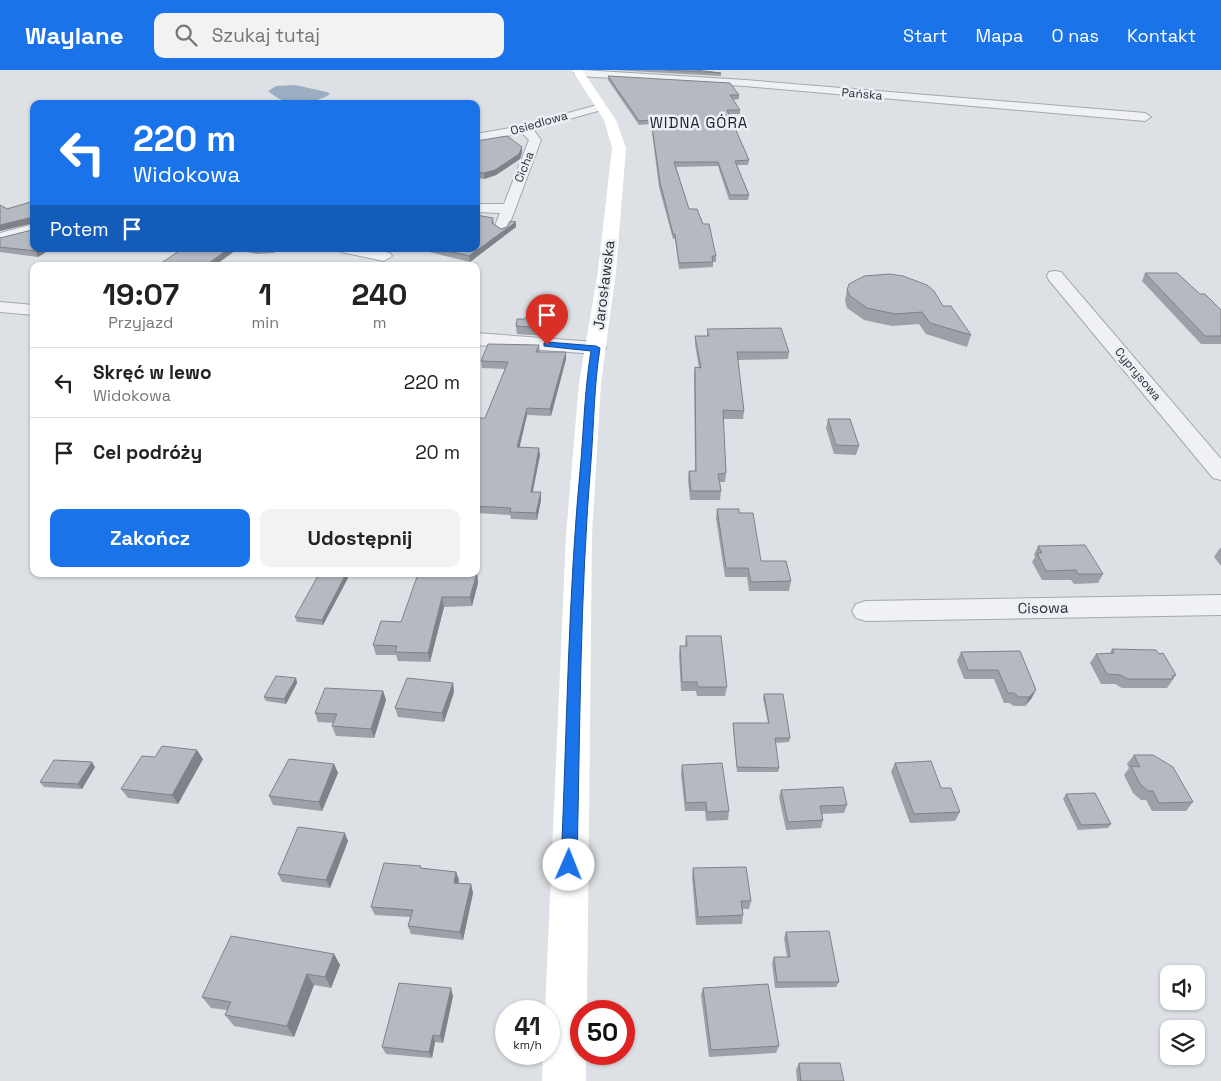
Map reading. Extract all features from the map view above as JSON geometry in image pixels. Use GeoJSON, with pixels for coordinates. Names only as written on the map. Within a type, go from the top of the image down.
{"type":"FeatureCollection","features":[{"type":"Feature","properties":{"kind":"main road","name":"Jarosławska"},"geometry":{"type":"LineString","coordinates":[[564,1081],[579,535],[588,434],[590,383],[607,271],[620,148],[610,120],[578,71]]}},
{"type":"Feature","properties":{"kind":"street","name":"Pańska"},"geometry":{"type":"LineString","coordinates":[[578,71],[745,83],[1145,118]]}},
{"type":"Feature","properties":{"kind":"street","name":"Osiedlowa"},"geometry":{"type":"LineString","coordinates":[[480,137],[525,128],[563,116],[601,108]]}},
{"type":"Feature","properties":{"kind":"street","name":"Cicha"},"geometry":{"type":"LineString","coordinates":[[502,228],[535,140],[525,128]]}},
{"type":"Feature","properties":{"kind":"street"},"geometry":{"type":"LineString","coordinates":[[480,208],[508,210]]}},
{"type":"Feature","properties":{"kind":"street"},"geometry":{"type":"LineString","coordinates":[[0,238],[30,229]]}},
{"type":"Feature","properties":{"kind":"street"},"geometry":{"type":"LineString","coordinates":[[363,252],[384,256]]}},
{"type":"Feature","properties":{"kind":"street","name":"Cyprysowa"},"geometry":{"type":"LineString","coordinates":[[1055,276],[1221,473]]}},
{"type":"Feature","properties":{"kind":"street"},"geometry":{"type":"LineString","coordinates":[[0,308],[30,310]]}},
{"type":"Feature","properties":{"kind":"street"},"geometry":{"type":"LineString","coordinates":[[480,339],[596,348]]}},
{"type":"Feature","properties":{"kind":"street","name":"Cisowa"},"geometry":{"type":"LineString","coordinates":[[866,611],[1221,605]]}},
{"type":"Feature","properties":{"kind":"water"},"geometry":{"type":"Polygon","coordinates":[[[295,85],[330,94],[314,100],[282,100],[268,91],[276,86],[295,85]]]}},
{"type":"Feature","properties":{"kind":"building"},"geometry":{"type":"Polygon","coordinates":[[[666,70],[696,70],[721,73],[666,70]]]}},
{"type":"Feature","properties":{"kind":"building"},"geometry":{"type":"Polygon","coordinates":[[[608,76],[730,83],[739,95],[730,95],[740,110],[727,110],[749,160],[735,161],[749,195],[730,195],[718,162],[674,162],[689,209],[697,209],[703,224],[709,224],[716,256],[712,256],[713,262],[679,263],[675,234],[673,234],[660,182],[651,120],[639,121],[608,76]]]}},
{"type":"Feature","properties":{"kind":"building"},"geometry":{"type":"Polygon","coordinates":[[[507,136],[522,147],[519,154],[495,170],[480,172],[480,140],[507,136]]]}},
{"type":"Feature","properties":{"kind":"building"},"geometry":{"type":"Polygon","coordinates":[[[30,202],[30,218],[0,225],[0,205],[7,209],[30,202]]]}},
{"type":"Feature","properties":{"kind":"building"},"geometry":{"type":"Polygon","coordinates":[[[480,216],[493,218],[492,223],[501,229],[507,227],[510,221],[516,222],[480,248],[480,216]]]}},
{"type":"Feature","properties":{"kind":"building"},"geometry":{"type":"Polygon","coordinates":[[[30,230],[30,250],[0,247],[0,238],[30,230]]]}},
{"type":"Feature","properties":{"kind":"building"},"geometry":{"type":"Polygon","coordinates":[[[178,252],[224,252],[210,262],[163,262],[178,252]]]}},
{"type":"Feature","properties":{"kind":"building"},"geometry":{"type":"Polygon","coordinates":[[[452,252],[475,252],[469,256],[452,252]]]}},
{"type":"Feature","properties":{"kind":"building"},"geometry":{"type":"Polygon","coordinates":[[[1145,273],[1177,273],[1200,294],[1205,294],[1221,310],[1221,336],[1205,336],[1145,273]]]}},
{"type":"Feature","properties":{"kind":"building"},"geometry":{"type":"Polygon","coordinates":[[[890,274],[903,276],[927,285],[934,291],[943,306],[951,306],[971,335],[930,323],[922,312],[895,314],[867,308],[850,296],[847,290],[849,284],[864,276],[890,274]]]}},
{"type":"Feature","properties":{"kind":"building"},"geometry":{"type":"Polygon","coordinates":[[[528,313],[551,315],[545,328],[516,326],[517,319],[525,319],[528,313]]]}},
{"type":"Feature","properties":{"kind":"building"},"geometry":{"type":"Polygon","coordinates":[[[781,328],[789,352],[737,352],[744,411],[723,410],[726,473],[718,474],[721,491],[691,491],[689,471],[696,471],[695,367],[701,368],[695,336],[709,336],[707,329],[781,328]]]}},
{"type":"Feature","properties":{"kind":"building"},"geometry":{"type":"Polygon","coordinates":[[[488,344],[539,345],[536,352],[566,352],[550,409],[527,408],[517,447],[539,448],[531,492],[541,492],[536,513],[510,512],[511,508],[480,506],[480,418],[485,418],[508,362],[481,361],[488,344]]]}},
{"type":"Feature","properties":{"kind":"building"},"geometry":{"type":"Polygon","coordinates":[[[828,419],[850,419],[859,446],[836,445],[828,419]]]}},
{"type":"Feature","properties":{"kind":"building"},"geometry":{"type":"Polygon","coordinates":[[[717,509],[739,509],[739,513],[753,513],[761,561],[786,561],[791,581],[751,582],[748,568],[726,568],[717,509]]]}},
{"type":"Feature","properties":{"kind":"building"},"geometry":{"type":"Polygon","coordinates":[[[1085,545],[1103,574],[1078,574],[1076,570],[1046,571],[1037,553],[1042,553],[1038,546],[1085,545]]]}},
{"type":"Feature","properties":{"kind":"building"},"geometry":{"type":"Polygon","coordinates":[[[317,577],[344,577],[322,620],[295,617],[317,577]]]}},
{"type":"Feature","properties":{"kind":"building"},"geometry":{"type":"Polygon","coordinates":[[[417,577],[476,577],[470,597],[442,597],[428,653],[395,652],[397,646],[373,645],[381,621],[401,622],[417,577]]]}},
{"type":"Feature","properties":{"kind":"building"},"geometry":{"type":"Polygon","coordinates":[[[686,636],[721,636],[727,687],[698,687],[697,682],[682,682],[680,646],[687,646],[686,636]]]}},
{"type":"Feature","properties":{"kind":"building"},"geometry":{"type":"Polygon","coordinates":[[[1112,649],[1156,650],[1159,654],[1163,653],[1176,675],[1172,676],[1173,679],[1128,679],[1120,675],[1107,674],[1096,654],[1114,653],[1112,649]]]}},
{"type":"Feature","properties":{"kind":"building"},"geometry":{"type":"Polygon","coordinates":[[[1020,651],[1036,690],[1029,697],[1019,697],[1014,693],[1008,693],[998,670],[968,670],[961,652],[1020,651]]]}},
{"type":"Feature","properties":{"kind":"building"},"geometry":{"type":"Polygon","coordinates":[[[276,676],[296,678],[284,699],[264,697],[276,676]]]}},
{"type":"Feature","properties":{"kind":"building"},"geometry":{"type":"Polygon","coordinates":[[[407,678],[453,683],[442,713],[395,708],[407,678]]]}},
{"type":"Feature","properties":{"kind":"building"},"geometry":{"type":"Polygon","coordinates":[[[325,688],[383,691],[371,729],[332,726],[337,714],[315,713],[325,688]]]}},
{"type":"Feature","properties":{"kind":"building"},"geometry":{"type":"Polygon","coordinates":[[[764,694],[783,694],[790,738],[775,738],[779,768],[737,767],[733,723],[769,723],[764,694]]]}},
{"type":"Feature","properties":{"kind":"building"},"geometry":{"type":"Polygon","coordinates":[[[162,746],[197,750],[172,795],[121,789],[142,756],[155,757],[162,746]]]}},
{"type":"Feature","properties":{"kind":"building"},"geometry":{"type":"Polygon","coordinates":[[[1134,755],[1153,755],[1173,767],[1193,802],[1159,803],[1153,791],[1148,791],[1140,784],[1131,766],[1140,767],[1134,755]]]}},
{"type":"Feature","properties":{"kind":"building"},"geometry":{"type":"Polygon","coordinates":[[[289,759],[334,764],[319,802],[269,796],[289,759]]]}},
{"type":"Feature","properties":{"kind":"building"},"geometry":{"type":"Polygon","coordinates":[[[54,760],[92,762],[78,784],[40,782],[54,760]]]}},
{"type":"Feature","properties":{"kind":"building"},"geometry":{"type":"Polygon","coordinates":[[[931,761],[941,788],[951,788],[960,812],[914,814],[895,763],[931,761]]]}},
{"type":"Feature","properties":{"kind":"building"},"geometry":{"type":"Polygon","coordinates":[[[722,763],[729,811],[707,812],[706,802],[686,803],[682,765],[722,763]]]}},
{"type":"Feature","properties":{"kind":"building"},"geometry":{"type":"Polygon","coordinates":[[[843,787],[847,805],[820,806],[823,820],[788,822],[781,790],[843,787]]]}},
{"type":"Feature","properties":{"kind":"building"},"geometry":{"type":"Polygon","coordinates":[[[1095,793],[1111,824],[1081,825],[1066,794],[1095,793]]]}},
{"type":"Feature","properties":{"kind":"building"},"geometry":{"type":"Polygon","coordinates":[[[298,827],[345,833],[326,880],[278,874],[298,827]]]}},
{"type":"Feature","properties":{"kind":"building"},"geometry":{"type":"Polygon","coordinates":[[[384,863],[421,866],[420,868],[456,872],[454,883],[471,884],[460,932],[408,926],[413,910],[371,907],[384,863]]]}},
{"type":"Feature","properties":{"kind":"building"},"geometry":{"type":"Polygon","coordinates":[[[746,867],[751,901],[741,901],[743,915],[698,917],[693,868],[746,867]]]}},
{"type":"Feature","properties":{"kind":"building"},"geometry":{"type":"Polygon","coordinates":[[[829,931],[839,982],[777,982],[774,957],[790,957],[786,932],[829,931]]]}},
{"type":"Feature","properties":{"kind":"building"},"geometry":{"type":"Polygon","coordinates":[[[231,936],[334,954],[325,977],[307,974],[287,1026],[225,1015],[231,1002],[202,997],[231,936]]]}},
{"type":"Feature","properties":{"kind":"building"},"geometry":{"type":"Polygon","coordinates":[[[399,983],[451,988],[440,1036],[433,1035],[429,1052],[382,1047],[399,983]]]}},
{"type":"Feature","properties":{"kind":"building"},"geometry":{"type":"Polygon","coordinates":[[[768,984],[779,1046],[711,1050],[703,988],[768,984]]]}},
{"type":"Feature","properties":{"kind":"building"},"geometry":{"type":"Polygon","coordinates":[[[799,1063],[840,1063],[844,1081],[801,1081],[799,1063]]]}},
{"type":"Feature","properties":{"kind":"district","name":"WIDNA GÓRA"},"geometry":{"type":"Point","coordinates":[699,123]}},
{"type":"Feature","properties":{"kind":"route"},"geometry":{"type":"LineString","coordinates":[[547,345],[596,348],[590,383],[588,434],[579,535],[569,865]]}}]}
